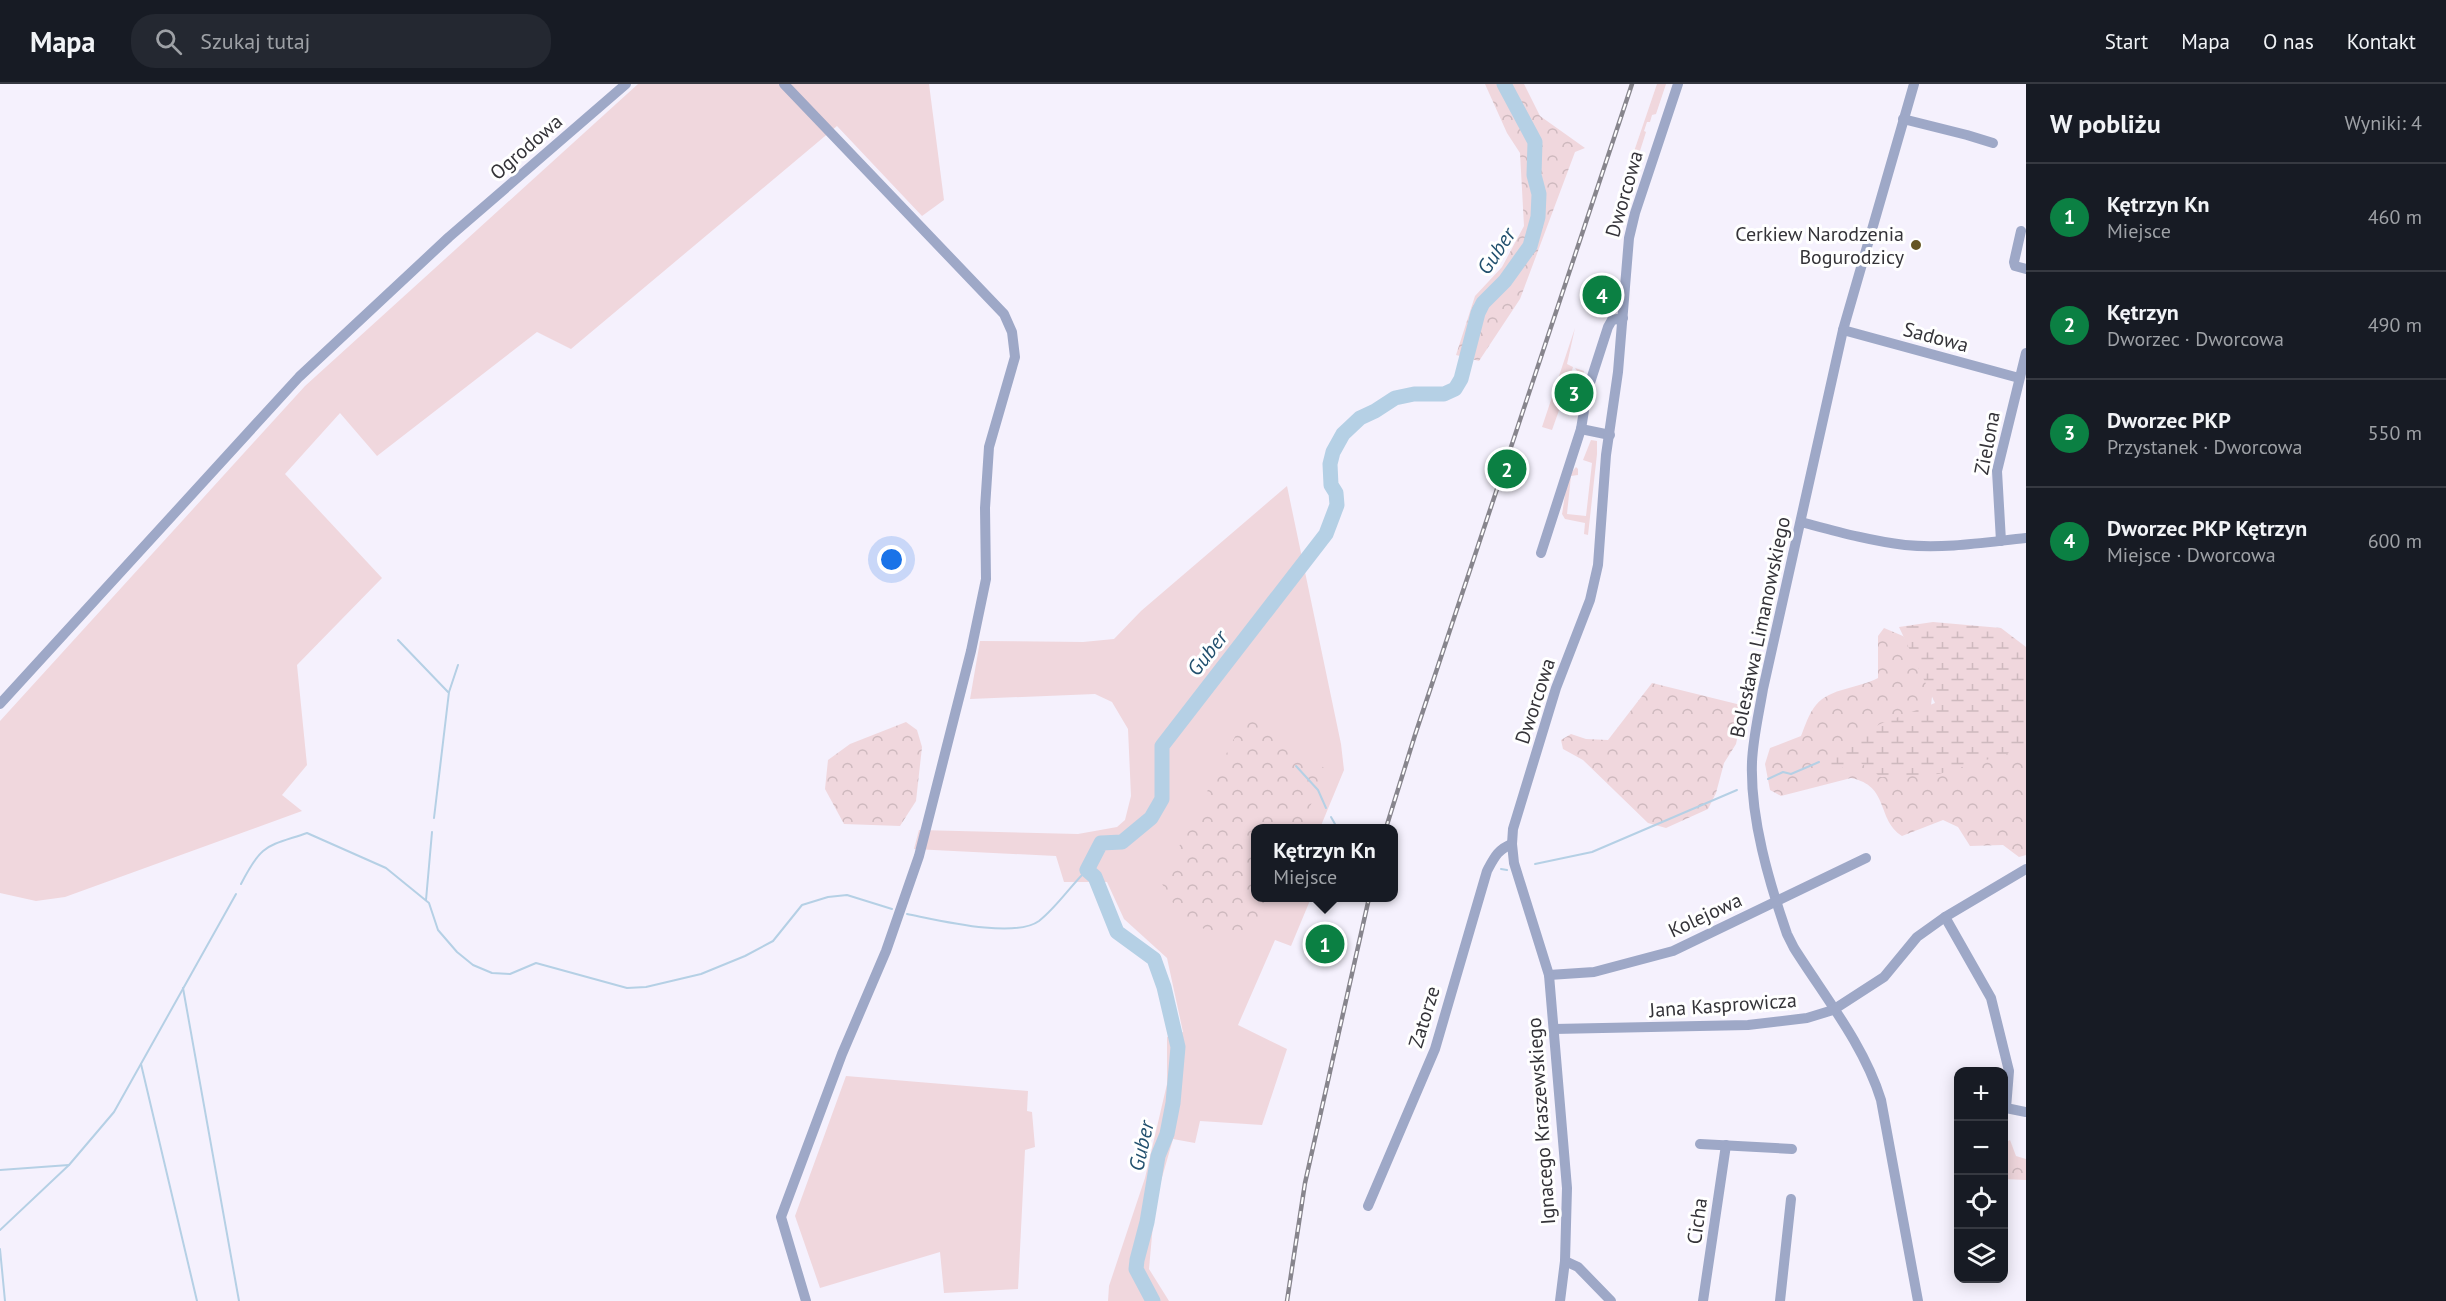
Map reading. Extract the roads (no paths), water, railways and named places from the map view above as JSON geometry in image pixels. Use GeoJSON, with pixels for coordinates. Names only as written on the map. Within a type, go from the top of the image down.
{"type":"FeatureCollection","features":[{"type":"Feature","properties":{"kind":"street","name":"Ogrodowa"},"geometry":{"type":"LineString","coordinates":[[0,704],[300,377],[449,237],[626,84]]}},
{"type":"Feature","properties":{"kind":"street"},"geometry":{"type":"LineString","coordinates":[[784,84],[1004,314],[1012,332],[1015,357],[989,447],[985,508],[986,579],[920,856],[886,951],[842,1054],[781,1217],[806,1301]]}},
{"type":"Feature","properties":{"kind":"street","name":"Dworcowa"},"geometry":{"type":"LineString","coordinates":[[1549,975],[1514,863],[1513,829],[1556,688],[1590,600],[1598,565],[1600,512],[1623,318],[1626,255],[1632,224],[1678,84]]}},
{"type":"Feature","properties":{"kind":"street","name":"Bolesława Limanowskiego"},"geometry":{"type":"LineString","coordinates":[[1913,85],[1843,330],[1763,689],[1752,760],[1754,807],[1777,901],[1794,948],[1864,1058],[1881,1100],[1918,1301]]}},
{"type":"Feature","properties":{"kind":"street"},"geometry":{"type":"LineString","coordinates":[[1903,119],[1993,143]]}},
{"type":"Feature","properties":{"kind":"street"},"geometry":{"type":"LineString","coordinates":[[2021,231],[2014,262],[2015,267],[2026,269]]}},
{"type":"Feature","properties":{"kind":"street"},"geometry":{"type":"LineString","coordinates":[[1541,553],[1581,429],[1585,398],[1608,327],[1614,319],[1623,318]]}},
{"type":"Feature","properties":{"kind":"street","name":"Sadowa"},"geometry":{"type":"LineString","coordinates":[[1843,330],[2019,378]]}},
{"type":"Feature","properties":{"kind":"street","name":"Zielona"},"geometry":{"type":"LineString","coordinates":[[2001,541],[1997,471],[2026,353]]}},
{"type":"Feature","properties":{"kind":"street"},"geometry":{"type":"LineString","coordinates":[[1581,429],[1610,435]]}},
{"type":"Feature","properties":{"kind":"street"},"geometry":{"type":"LineString","coordinates":[[1801,522],[1907,545],[1944,545],[2026,538]]}},
{"type":"Feature","properties":{"kind":"street","name":"Zatorze"},"geometry":{"type":"LineString","coordinates":[[1368,1206],[1435,1049],[1487,871],[1496,853],[1512,844]]}},
{"type":"Feature","properties":{"kind":"street","name":"Kolejowa"},"geometry":{"type":"LineString","coordinates":[[1549,975],[1594,972],[1673,951],[1866,858]]}},
{"type":"Feature","properties":{"kind":"street","name":"Jana Kasprowicza"},"geometry":{"type":"LineString","coordinates":[[1554,1029],[1748,1025],[1807,1018],[1833,1010],[1884,977],[1917,937],[1945,916],[2026,869]]}},
{"type":"Feature","properties":{"kind":"street"},"geometry":{"type":"LineString","coordinates":[[1945,916],[1991,998],[2010,1071],[2006,1108],[2026,1112]]}},
{"type":"Feature","properties":{"kind":"street","name":"Ignacego Kraszewskiego"},"geometry":{"type":"LineString","coordinates":[[1549,975],[1567,1188],[1565,1261],[1560,1301]]}},
{"type":"Feature","properties":{"kind":"street"},"geometry":{"type":"LineString","coordinates":[[1700,1144],[1792,1149]]}},
{"type":"Feature","properties":{"kind":"street","name":"Cicha"},"geometry":{"type":"LineString","coordinates":[[1703,1301],[1726,1145]]}},
{"type":"Feature","properties":{"kind":"street"},"geometry":{"type":"LineString","coordinates":[[1780,1301],[1791,1199]]}},
{"type":"Feature","properties":{"kind":"street"},"geometry":{"type":"LineString","coordinates":[[1565,1261],[1578,1267],[1611,1301]]}},
{"type":"Feature","properties":{"kind":"waterway","name":"Guber"},"geometry":{"type":"LineString","coordinates":[[1153,1301],[1136,1269],[1147,1222],[1158,1156],[1167,1134],[1173,1103],[1178,1047],[1164,987],[1154,959],[1117,932],[1095,877],[1087,870],[1101,843],[1122,842],[1151,818],[1162,799],[1162,746],[1326,534],[1337,505],[1336,493],[1331,485],[1330,464],[1333,452],[1343,434],[1360,418],[1395,398],[1414,394],[1444,394],[1455,389],[1461,379],[1478,313],[1483,303],[1505,281],[1530,246],[1538,217],[1539,194],[1534,175],[1535,142],[1504,84]]}},
{"type":"Feature","properties":{"kind":"waterway"},"geometry":{"type":"LineString","coordinates":[[398,640],[448,692]]}},
{"type":"Feature","properties":{"kind":"waterway"},"geometry":{"type":"LineString","coordinates":[[434,818],[449,692],[458,665]]}},
{"type":"Feature","properties":{"kind":"waterway"},"geometry":{"type":"LineString","coordinates":[[1768,779],[1783,772],[1791,774],[1819,762]]}},
{"type":"Feature","properties":{"kind":"waterway"},"geometry":{"type":"LineString","coordinates":[[1296,766],[1318,790],[1326,808]]}},
{"type":"Feature","properties":{"kind":"waterway"},"geometry":{"type":"LineString","coordinates":[[1535,864],[1592,852],[1737,790]]}},
{"type":"Feature","properties":{"kind":"waterway"},"geometry":{"type":"LineString","coordinates":[[1331,817],[1335,824]]}},
{"type":"Feature","properties":{"kind":"waterway"},"geometry":{"type":"LineString","coordinates":[[426,900],[432,832]]}},
{"type":"Feature","properties":{"kind":"waterway"},"geometry":{"type":"LineString","coordinates":[[241,884],[254,861],[266,848],[307,833],[386,868],[429,903],[438,930],[457,952],[473,965],[492,973],[510,974],[536,963],[627,988],[646,987],[701,974],[745,956],[773,941],[802,905],[828,897],[847,895],[892,909]]}},
{"type":"Feature","properties":{"kind":"waterway"},"geometry":{"type":"LineString","coordinates":[[1501,869],[1507,870]]}},
{"type":"Feature","properties":{"kind":"waterway"},"geometry":{"type":"LineString","coordinates":[[907,914],[975,927],[1027,926],[1046,915],[1087,870]]}},
{"type":"Feature","properties":{"kind":"waterway"},"geometry":{"type":"LineString","coordinates":[[0,1230],[69,1165],[114,1112],[236,894]]}},
{"type":"Feature","properties":{"kind":"waterway"},"geometry":{"type":"LineString","coordinates":[[183,988],[239,1301]]}},
{"type":"Feature","properties":{"kind":"waterway"},"geometry":{"type":"LineString","coordinates":[[141,1064],[197,1301]]}},
{"type":"Feature","properties":{"kind":"waterway"},"geometry":{"type":"LineString","coordinates":[[0,1170],[69,1165]]}},
{"type":"Feature","properties":{"kind":"waterway"},"geometry":{"type":"LineString","coordinates":[[0,1249],[5,1301]]}},
{"type":"Feature","properties":{"kind":"railway"},"geometry":{"type":"LineString","coordinates":[[1387,824],[1632,84]]}},
{"type":"Feature","properties":{"kind":"railway"},"geometry":{"type":"LineString","coordinates":[[1287,1301],[1305,1183],[1368,902]]}},
{"type":"Feature","properties":{"kind":"place","name":"Cerkiew Narodzenia Bogurodzicy"},"geometry":{"type":"Point","coordinates":[1916,245]}},
{"type":"Feature","properties":{"kind":"place","name":"Dworzec PKP Kętrzyn"},"geometry":{"type":"Point","coordinates":[1602,295]}},
{"type":"Feature","properties":{"kind":"place","name":"Dworzec PKP"},"geometry":{"type":"Point","coordinates":[1574,393]}},
{"type":"Feature","properties":{"kind":"place","name":"Kętrzyn"},"geometry":{"type":"Point","coordinates":[1507,469]}},
{"type":"Feature","properties":{"kind":"place","name":"Kętrzyn Kn"},"geometry":{"type":"Point","coordinates":[1325,944]}}]}
